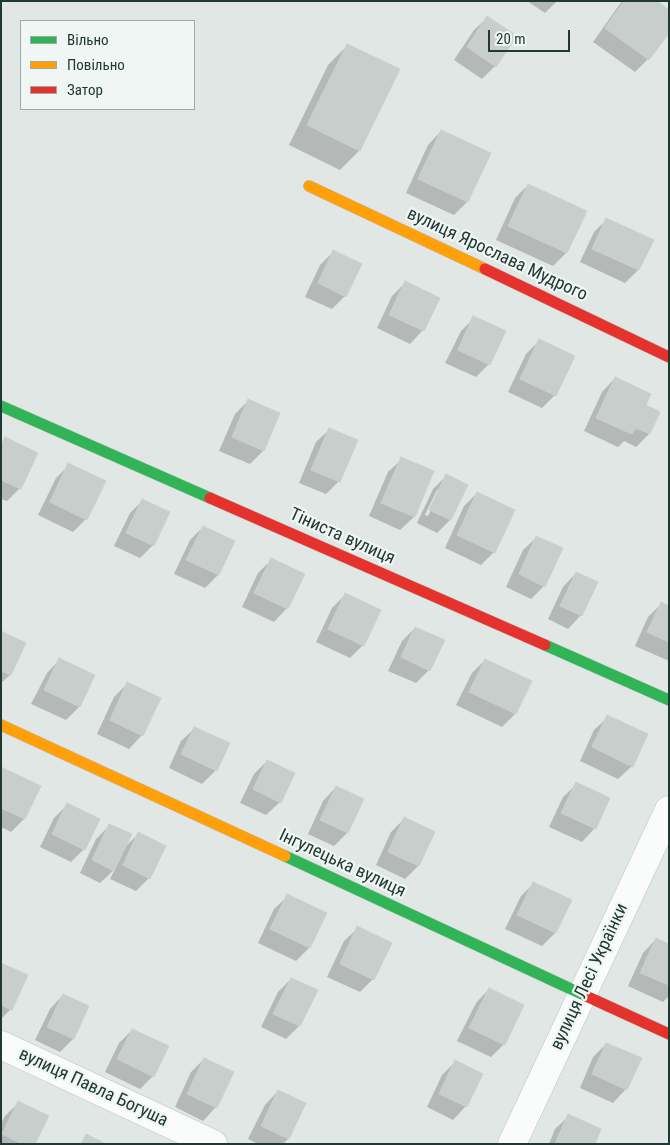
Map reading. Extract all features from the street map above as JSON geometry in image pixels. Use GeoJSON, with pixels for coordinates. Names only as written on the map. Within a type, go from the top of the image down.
{"type":"FeatureCollection","features":[{"type":"Feature","properties":{"kind":"street","name":"вулиця Ярослава Мудрого"},"geometry":{"type":"LineString","coordinates":[[309,186],[669,356]]}},
{"type":"Feature","properties":{"kind":"street","name":"Тіниста вулиця"},"geometry":{"type":"LineString","coordinates":[[1,406],[669,700]]}},
{"type":"Feature","properties":{"kind":"street","name":"Інгулецька вулиця"},"geometry":{"type":"LineString","coordinates":[[1,725],[669,1034]]}},
{"type":"Feature","properties":{"kind":"street","name":"вулиця Лесі Українки"},"geometry":{"type":"LineString","coordinates":[[512,1144],[669,810]]}},
{"type":"Feature","properties":{"kind":"street","name":"вулиця Павла Богуша"},"geometry":{"type":"LineString","coordinates":[[1,1045],[213,1144]]}},
{"type":"Feature","properties":{"kind":"building"},"geometry":{"type":"Polygon","coordinates":[[[624,1],[657,1],[669,10],[669,33],[649,60],[605,28],[624,1]]]}},
{"type":"Feature","properties":{"kind":"building"},"geometry":{"type":"Polygon","coordinates":[[[487,16],[517,36],[496,67],[467,47],[487,16]]]}},
{"type":"Feature","properties":{"kind":"building"},"geometry":{"type":"Polygon","coordinates":[[[347,44],[400,69],[360,151],[307,125],[347,44]]]}},
{"type":"Feature","properties":{"kind":"building"},"geometry":{"type":"Polygon","coordinates":[[[441,130],[491,153],[468,202],[418,179],[441,130]]]}},
{"type":"Feature","properties":{"kind":"building"},"geometry":{"type":"Polygon","coordinates":[[[528,184],[587,211],[567,253],[508,226],[528,184]]]}},
{"type":"Feature","properties":{"kind":"building"},"geometry":{"type":"Polygon","coordinates":[[[606,218],[654,240],[639,270],[592,249],[606,218]]]}},
{"type":"Feature","properties":{"kind":"building"},"geometry":{"type":"Polygon","coordinates":[[[333,250],[362,264],[346,297],[318,283],[333,250]]]}},
{"type":"Feature","properties":{"kind":"building"},"geometry":{"type":"Polygon","coordinates":[[[405,281],[440,298],[424,331],[389,315],[405,281]]]}},
{"type":"Feature","properties":{"kind":"building"},"geometry":{"type":"Polygon","coordinates":[[[473,316],[506,331],[490,365],[458,350],[473,316]]]}},
{"type":"Feature","properties":{"kind":"building"},"geometry":{"type":"Polygon","coordinates":[[[539,339],[575,356],[556,396],[520,379],[539,339]]]}},
{"type":"Feature","properties":{"kind":"building"},"geometry":{"type":"Polygon","coordinates":[[[615,377],[651,394],[646,405],[660,412],[650,434],[636,428],[632,434],[596,418],[615,377]]]}},
{"type":"Feature","properties":{"kind":"building"},"geometry":{"type":"Polygon","coordinates":[[[248,399],[280,413],[264,451],[232,437],[248,399]]]}},
{"type":"Feature","properties":{"kind":"building"},"geometry":{"type":"Polygon","coordinates":[[[329,428],[358,440],[340,482],[311,470],[329,428]]]}},
{"type":"Feature","properties":{"kind":"building"},"geometry":{"type":"Polygon","coordinates":[[[5,437],[38,453],[21,489],[1,480],[1,446],[5,437]]]}},
{"type":"Feature","properties":{"kind":"building"},"geometry":{"type":"Polygon","coordinates":[[[401,457],[434,471],[415,517],[381,503],[401,457]]]}},
{"type":"Feature","properties":{"kind":"building"},"geometry":{"type":"Polygon","coordinates":[[[68,463],[106,481],[87,520],[50,502],[68,463]]]}},
{"type":"Feature","properties":{"kind":"building"},"geometry":{"type":"Polygon","coordinates":[[[446,474],[468,485],[451,520],[429,510],[446,474]]]}},
{"type":"Feature","properties":{"kind":"building"},"geometry":{"type":"Polygon","coordinates":[[[477,492],[515,510],[495,553],[457,535],[477,492]]]}},
{"type":"Feature","properties":{"kind":"building"},"geometry":{"type":"Polygon","coordinates":[[[142,499],[170,512],[154,546],[126,533],[142,499]]]}},
{"type":"Feature","properties":{"kind":"building"},"geometry":{"type":"Polygon","coordinates":[[[203,526],[235,541],[219,575],[186,560],[203,526]]]}},
{"type":"Feature","properties":{"kind":"building"},"geometry":{"type":"Polygon","coordinates":[[[536,536],[563,548],[545,587],[519,574],[536,536]]]}},
{"type":"Feature","properties":{"kind":"building"},"geometry":{"type":"Polygon","coordinates":[[[271,558],[305,574],[288,609],[254,593],[271,558]]]}},
{"type":"Feature","properties":{"kind":"building"},"geometry":{"type":"Polygon","coordinates":[[[576,572],[598,582],[582,616],[560,606],[576,572]]]}},
{"type":"Feature","properties":{"kind":"building"},"geometry":{"type":"Polygon","coordinates":[[[345,593],[381,610],[364,646],[328,629],[345,593]]]}},
{"type":"Feature","properties":{"kind":"building"},"geometry":{"type":"Polygon","coordinates":[[[661,602],[669,606],[669,642],[647,632],[661,602]]]}},
{"type":"Feature","properties":{"kind":"building"},"geometry":{"type":"Polygon","coordinates":[[[415,627],[445,640],[430,671],[401,657],[415,627]]]}},
{"type":"Feature","properties":{"kind":"building"},"geometry":{"type":"Polygon","coordinates":[[[1,631],[26,643],[11,675],[1,671],[1,631]]]}},
{"type":"Feature","properties":{"kind":"building"},"geometry":{"type":"Polygon","coordinates":[[[59,658],[95,675],[80,707],[44,690],[59,658]]]}},
{"type":"Feature","properties":{"kind":"building"},"geometry":{"type":"Polygon","coordinates":[[[485,659],[532,681],[516,714],[469,692],[485,659]]]}},
{"type":"Feature","properties":{"kind":"building"},"geometry":{"type":"Polygon","coordinates":[[[127,682],[161,698],[143,736],[110,720],[127,682]]]}},
{"type":"Feature","properties":{"kind":"building"},"geometry":{"type":"Polygon","coordinates":[[[607,715],[648,734],[633,767],[592,747],[607,715]]]}},
{"type":"Feature","properties":{"kind":"building"},"geometry":{"type":"Polygon","coordinates":[[[194,727],[230,743],[217,771],[181,754],[194,727]]]}},
{"type":"Feature","properties":{"kind":"building"},"geometry":{"type":"Polygon","coordinates":[[[267,760],[295,773],[281,803],[253,789],[267,760]]]}},
{"type":"Feature","properties":{"kind":"building"},"geometry":{"type":"Polygon","coordinates":[[[1,767],[41,786],[25,819],[1,808],[1,767]]]}},
{"type":"Feature","properties":{"kind":"building"},"geometry":{"type":"Polygon","coordinates":[[[576,782],[610,798],[596,829],[561,813],[576,782]]]}},
{"type":"Feature","properties":{"kind":"building"},"geometry":{"type":"Polygon","coordinates":[[[336,786],[364,799],[348,833],[320,820],[336,786]]]}},
{"type":"Feature","properties":{"kind":"building"},"geometry":{"type":"Polygon","coordinates":[[[67,803],[100,819],[85,850],[52,834],[67,803]]]}},
{"type":"Feature","properties":{"kind":"building"},"geometry":{"type":"Polygon","coordinates":[[[404,817],[435,832],[419,866],[388,852],[404,817]]]}},
{"type":"Feature","properties":{"kind":"building"},"geometry":{"type":"Polygon","coordinates":[[[109,824],[132,834],[114,871],[92,860],[109,824]]]}},
{"type":"Feature","properties":{"kind":"building"},"geometry":{"type":"Polygon","coordinates":[[[138,832],[166,846],[150,879],[123,865],[138,832]]]}},
{"type":"Feature","properties":{"kind":"building"},"geometry":{"type":"Polygon","coordinates":[[[533,882],[572,900],[556,933],[517,915],[533,882]]]}},
{"type":"Feature","properties":{"kind":"building"},"geometry":{"type":"Polygon","coordinates":[[[287,894],[327,913],[310,948],[270,929],[287,894]]]}},
{"type":"Feature","properties":{"kind":"building"},"geometry":{"type":"Polygon","coordinates":[[[357,926],[392,943],[374,980],[340,964],[357,926]]]}},
{"type":"Feature","properties":{"kind":"building"},"geometry":{"type":"Polygon","coordinates":[[[656,938],[669,944],[669,985],[640,973],[656,938]]]}},
{"type":"Feature","properties":{"kind":"building"},"geometry":{"type":"Polygon","coordinates":[[[1,963],[28,975],[12,1010],[1,1005],[1,963]]]}},
{"type":"Feature","properties":{"kind":"building"},"geometry":{"type":"Polygon","coordinates":[[[291,978],[318,990],[300,1026],[273,1014],[291,978]]]}},
{"type":"Feature","properties":{"kind":"building"},"geometry":{"type":"Polygon","coordinates":[[[489,988],[524,1005],[505,1045],[469,1028],[489,988]]]}},
{"type":"Feature","properties":{"kind":"building"},"geometry":{"type":"Polygon","coordinates":[[[63,994],[89,1006],[74,1039],[47,1027],[63,994]]]}},
{"type":"Feature","properties":{"kind":"building"},"geometry":{"type":"Polygon","coordinates":[[[132,1029],[169,1046],[154,1077],[117,1059],[132,1029]]]}},
{"type":"Feature","properties":{"kind":"building"},"geometry":{"type":"Polygon","coordinates":[[[606,1043],[642,1058],[627,1090],[592,1074],[606,1043]]]}},
{"type":"Feature","properties":{"kind":"building"},"geometry":{"type":"Polygon","coordinates":[[[204,1058],[234,1072],[217,1108],[187,1094],[204,1058]]]}},
{"type":"Feature","properties":{"kind":"building"},"geometry":{"type":"Polygon","coordinates":[[[455,1060],[483,1074],[467,1107],[439,1094],[455,1060]]]}},
{"type":"Feature","properties":{"kind":"building"},"geometry":{"type":"Polygon","coordinates":[[[278,1090],[306,1103],[289,1139],[261,1126],[278,1090]]]}},
{"type":"Feature","properties":{"kind":"building"},"geometry":{"type":"Polygon","coordinates":[[[18,1101],[49,1116],[35,1144],[22,1144],[2,1134],[18,1101]]]}},
{"type":"Feature","properties":{"kind":"building"},"geometry":{"type":"Polygon","coordinates":[[[568,1114],[601,1129],[595,1144],[555,1144],[568,1114]]]}},
{"type":"Feature","properties":{"kind":"building"},"geometry":{"type":"Polygon","coordinates":[[[86,1134],[106,1144],[81,1144],[86,1134]]]}},
{"type":"Feature","properties":{"kind":"traffic: fast"},"geometry":{"type":"LineString","coordinates":[[1,406],[210,498]]}},
{"type":"Feature","properties":{"kind":"traffic: fast"},"geometry":{"type":"LineString","coordinates":[[545,645],[669,700]]}},
{"type":"Feature","properties":{"kind":"traffic: fast"},"geometry":{"type":"LineString","coordinates":[[285,856],[586,996]]}},
{"type":"Feature","properties":{"kind":"traffic: slow"},"geometry":{"type":"LineString","coordinates":[[309,186],[485,269]]}},
{"type":"Feature","properties":{"kind":"traffic: slow"},"geometry":{"type":"LineString","coordinates":[[1,725],[285,856]]}},
{"type":"Feature","properties":{"kind":"traffic: jam"},"geometry":{"type":"LineString","coordinates":[[485,269],[669,357]]}},
{"type":"Feature","properties":{"kind":"traffic: jam"},"geometry":{"type":"LineString","coordinates":[[210,498],[545,645]]}},
{"type":"Feature","properties":{"kind":"traffic: jam"},"geometry":{"type":"LineString","coordinates":[[586,996],[669,1034]]}}]}
